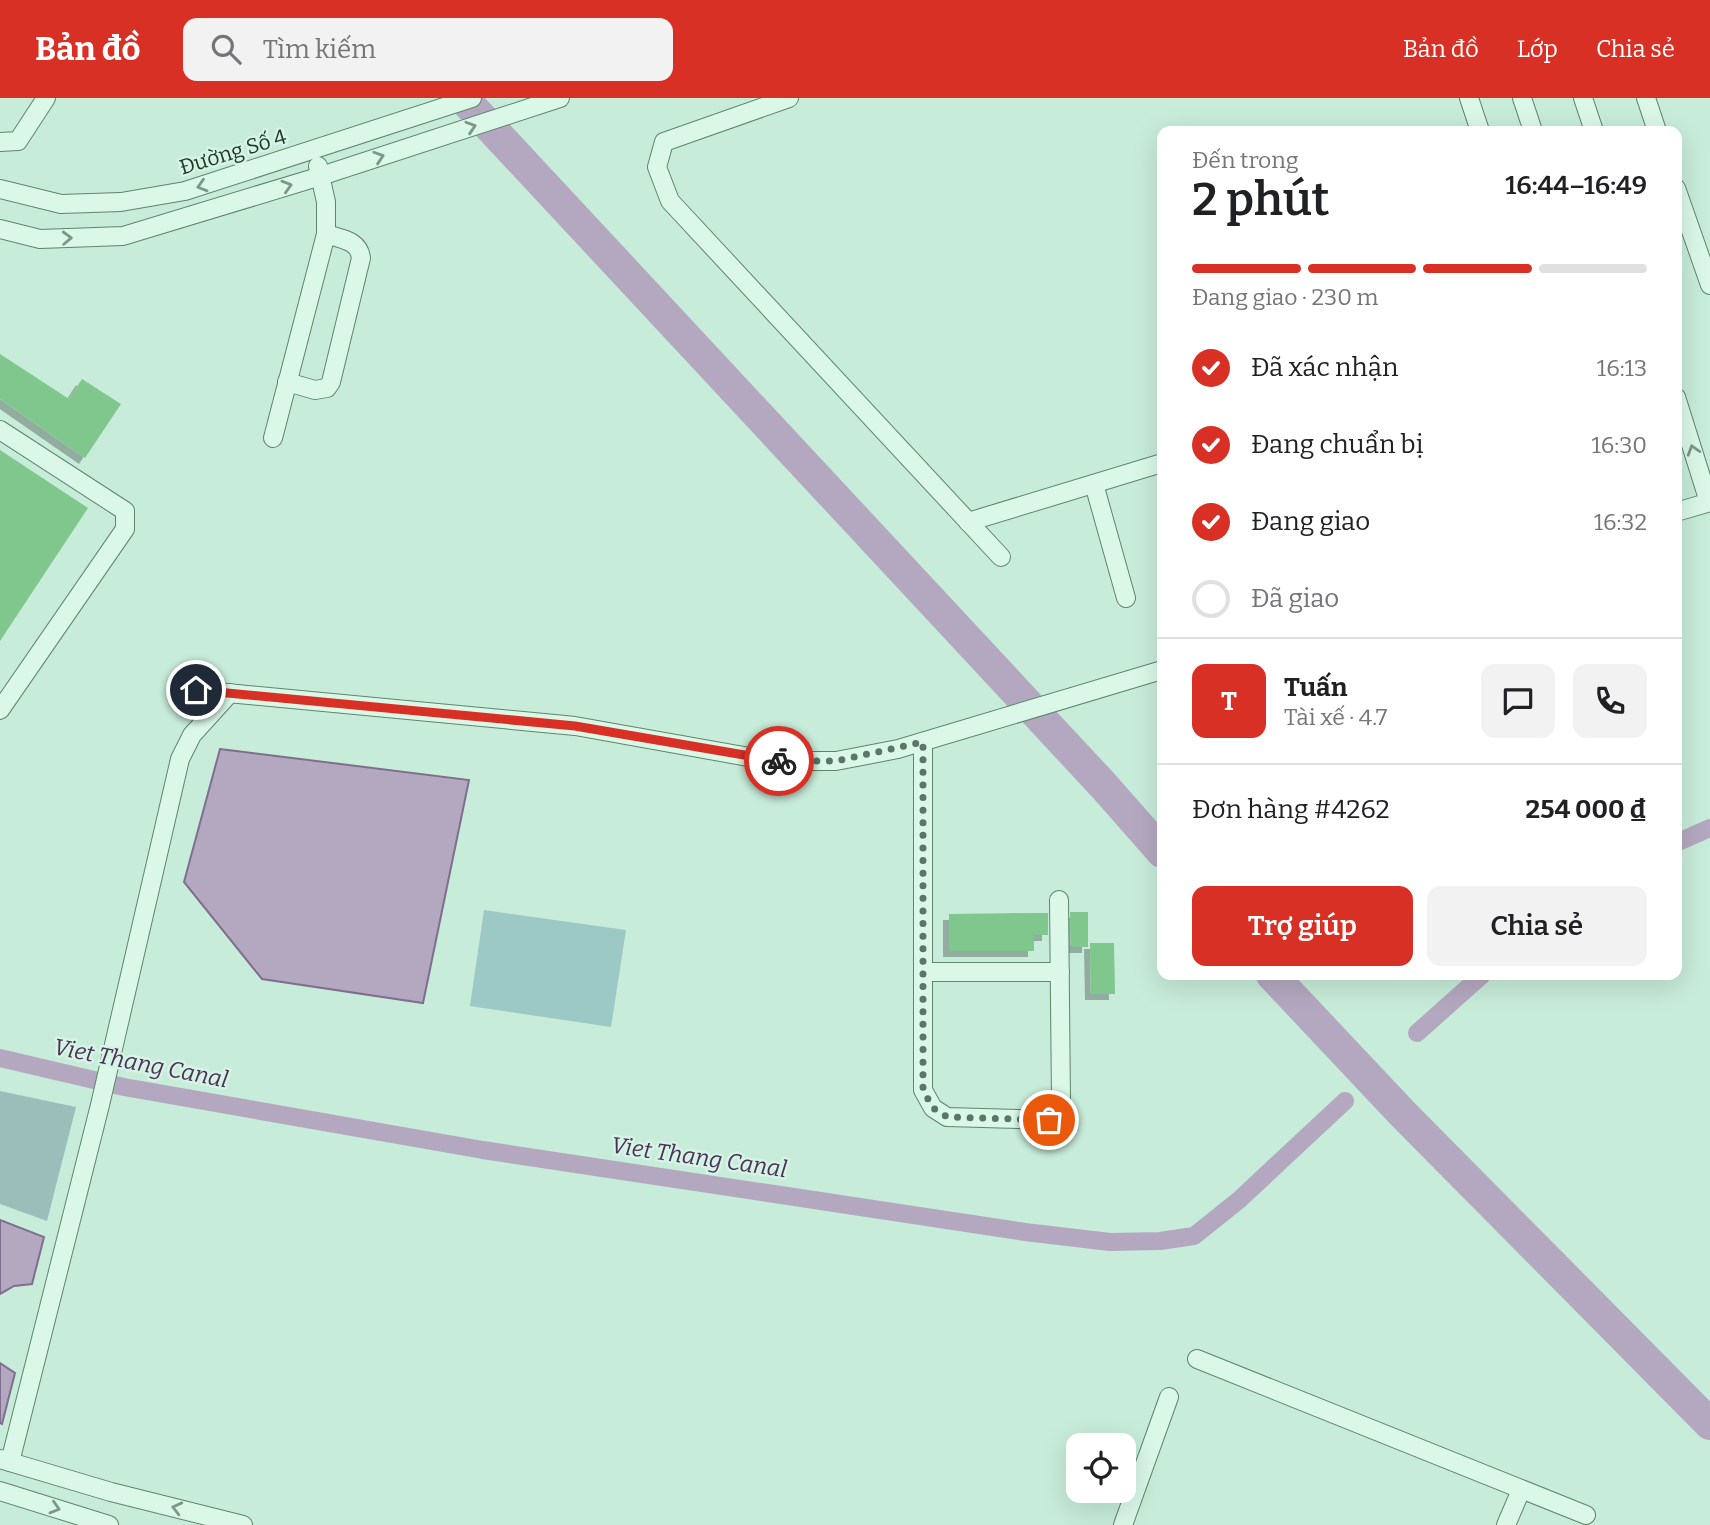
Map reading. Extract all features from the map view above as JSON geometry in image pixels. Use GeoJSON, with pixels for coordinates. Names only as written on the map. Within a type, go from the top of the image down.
{"type":"FeatureCollection","features":[{"type":"Feature","properties":{"kind":"street"},"geometry":{"type":"LineString","coordinates":[[0,142],[18,141],[47,98]]}},
{"type":"Feature","properties":{"kind":"street","name":"Đường Số 4"},"geometry":{"type":"LineString","coordinates":[[0,189],[61,204],[121,202],[185,191],[472,98]]}},
{"type":"Feature","properties":{"kind":"street"},"geometry":{"type":"LineString","coordinates":[[0,229],[40,239],[123,236],[321,176],[560,98]]}},
{"type":"Feature","properties":{"kind":"street"},"geometry":{"type":"LineString","coordinates":[[789,98],[664,142],[657,167],[670,201],[1001,557]]}},
{"type":"Feature","properties":{"kind":"street"},"geometry":{"type":"LineString","coordinates":[[1469,98],[1478,126]]}},
{"type":"Feature","properties":{"kind":"street"},"geometry":{"type":"LineString","coordinates":[[1522,98],[1531,126]]}},
{"type":"Feature","properties":{"kind":"street"},"geometry":{"type":"LineString","coordinates":[[1583,98],[1592,126]]}},
{"type":"Feature","properties":{"kind":"street"},"geometry":{"type":"LineString","coordinates":[[1646,98],[1655,126]]}},
{"type":"Feature","properties":{"kind":"street"},"geometry":{"type":"LineString","coordinates":[[273,438],[326,234],[326,202],[314,151]]}},
{"type":"Feature","properties":{"kind":"street"},"geometry":{"type":"LineString","coordinates":[[1682,205],[1710,285]]}},
{"type":"Feature","properties":{"kind":"street"},"geometry":{"type":"LineString","coordinates":[[288,382],[323,390],[331,382],[361,258],[360,252],[352,243],[326,234]]}},
{"type":"Feature","properties":{"kind":"street"},"geometry":{"type":"LineString","coordinates":[[1682,416],[1709,502],[1682,510]]}},
{"type":"Feature","properties":{"kind":"street"},"geometry":{"type":"LineString","coordinates":[[0,430],[125,511],[125,529],[0,710]]}},
{"type":"Feature","properties":{"kind":"street"},"geometry":{"type":"LineString","coordinates":[[968,522],[1157,465]]}},
{"type":"Feature","properties":{"kind":"street"},"geometry":{"type":"LineString","coordinates":[[1094,484],[1126,598]]}},
{"type":"Feature","properties":{"kind":"street"},"geometry":{"type":"LineString","coordinates":[[196,690],[575,726],[771,761],[836,761],[923,742],[1157,672]]}},
{"type":"Feature","properties":{"kind":"street"},"geometry":{"type":"LineString","coordinates":[[230,693],[192,734],[180,759],[100,1105],[5,1461],[111,1492],[243,1525]]}},
{"type":"Feature","properties":{"kind":"street"},"geometry":{"type":"LineString","coordinates":[[923,742],[923,1090],[933,1108],[947,1117],[1049,1120],[1057,1115],[1061,1101],[1059,900]]}},
{"type":"Feature","properties":{"kind":"street"},"geometry":{"type":"LineString","coordinates":[[924,972],[1060,972]]}},
{"type":"Feature","properties":{"kind":"street"},"geometry":{"type":"LineString","coordinates":[[1197,1359],[1586,1515]]}},
{"type":"Feature","properties":{"kind":"street"},"geometry":{"type":"LineString","coordinates":[[1123,1525],[1169,1397]]}},
{"type":"Feature","properties":{"kind":"street"},"geometry":{"type":"LineString","coordinates":[[1506,1525],[1521,1489]]}},
{"type":"Feature","properties":{"kind":"street"},"geometry":{"type":"LineString","coordinates":[[0,1491],[109,1525]]}},
{"type":"Feature","properties":{"kind":"shaded area"},"geometry":{"type":"Polygon","coordinates":[[[220,749],[469,780],[423,1003],[262,979],[184,882],[220,749]]]}},
{"type":"Feature","properties":{"kind":"shaded area"},"geometry":{"type":"Polygon","coordinates":[[[484,910],[626,930],[611,1027],[470,1006],[484,910]]]}},
{"type":"Feature","properties":{"kind":"shaded area"},"geometry":{"type":"Polygon","coordinates":[[[0,1091],[76,1107],[47,1221],[0,1204],[0,1091]]]}},
{"type":"Feature","properties":{"kind":"shaded area"},"geometry":{"type":"Polygon","coordinates":[[[0,1220],[44,1237],[32,1284],[14,1286],[0,1294],[0,1220]]]}},
{"type":"Feature","properties":{"kind":"shaded area"},"geometry":{"type":"Polygon","coordinates":[[[0,1363],[15,1373],[2,1424],[0,1423],[0,1363]]]}},
{"type":"Feature","properties":{"kind":"building"},"geometry":{"type":"Polygon","coordinates":[[[0,354],[69,399],[82,379],[121,404],[85,458],[0,399],[0,354]]]}},
{"type":"Feature","properties":{"kind":"building"},"geometry":{"type":"Polygon","coordinates":[[[0,450],[88,508],[0,641],[0,450]]]}},
{"type":"Feature","properties":{"kind":"building"},"geometry":{"type":"Polygon","coordinates":[[[1070,912],[1088,912],[1088,947],[1071,947],[1070,912]]]}},
{"type":"Feature","properties":{"kind":"building"},"geometry":{"type":"Polygon","coordinates":[[[1048,913],[1048,935],[1034,935],[1034,951],[949,951],[949,914],[1048,913]]]}},
{"type":"Feature","properties":{"kind":"building"},"geometry":{"type":"Polygon","coordinates":[[[1090,943],[1114,943],[1115,994],[1091,994],[1090,943]]]}},
{"type":"Feature","properties":{"kind":"waterway"},"geometry":{"type":"LineString","coordinates":[[463,98],[1103,785],[1157,846]]}},
{"type":"Feature","properties":{"kind":"waterway","name":"Viet Thang Canal"},"geometry":{"type":"LineString","coordinates":[[1682,840],[1710,828]]}},
{"type":"Feature","properties":{"kind":"waterway"},"geometry":{"type":"LineString","coordinates":[[1277,980],[1402,1113],[1710,1424]]}},
{"type":"Feature","properties":{"kind":"waterway","name":"Viet Thang Canal"},"geometry":{"type":"LineString","coordinates":[[1417,1033],[1476,980]]}},
{"type":"Feature","properties":{"kind":"waterway","name":"Viet Thang Canal"},"geometry":{"type":"LineString","coordinates":[[0,1058],[124,1087],[483,1150],[1025,1232],[1110,1242],[1160,1241],[1194,1236],[1239,1200],[1345,1101]]}},
{"type":"Feature","properties":{"kind":"way so far"},"geometry":{"type":"LineString","coordinates":[[779,761],[836,761],[923,742],[923,1090],[933,1108],[947,1117],[1049,1120]]}},
{"type":"Feature","properties":{"kind":"route"},"geometry":{"type":"LineString","coordinates":[[196,690],[575,726],[779,761]]}}]}
